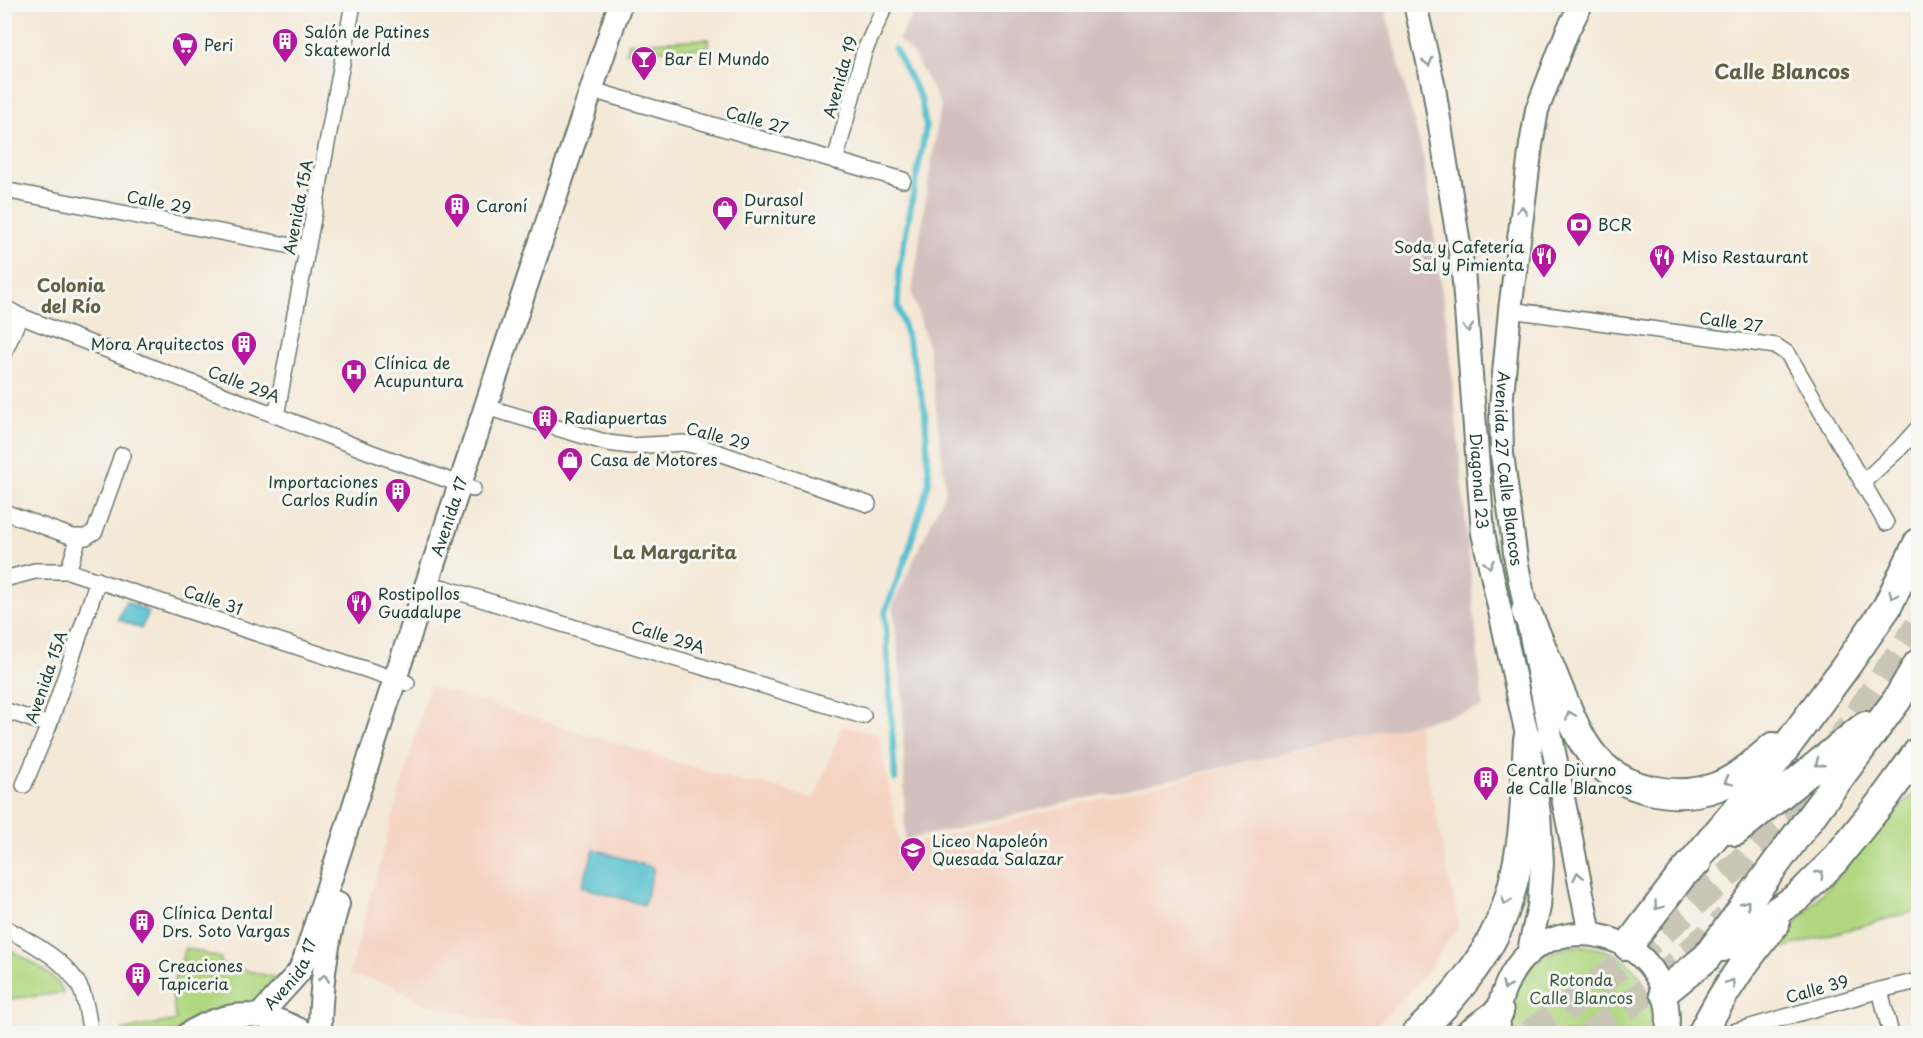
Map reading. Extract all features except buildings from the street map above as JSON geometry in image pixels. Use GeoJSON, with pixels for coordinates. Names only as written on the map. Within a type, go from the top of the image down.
{"type":"FeatureCollection","features":[{"type":"Feature","properties":{"kind":"highway"},"geometry":{"type":"LineString","coordinates":[[1628,946],[1682,875],[1761,781],[1844,669],[1887,607],[1918,543]]}},
{"type":"Feature","properties":{"kind":"highway"},"geometry":{"type":"LineString","coordinates":[[1526,611],[1578,734],[1595,758],[1621,780],[1646,790],[1680,793],[1716,787],[1738,776],[1806,719]]}},
{"type":"Feature","properties":{"kind":"highway"},"geometry":{"type":"LineString","coordinates":[[1706,958],[1897,700],[1918,663]]}},
{"type":"Feature","properties":{"kind":"highway"},"geometry":{"type":"LineString","coordinates":[[1682,875],[1897,700]]}},
{"type":"Feature","properties":{"kind":"highway"},"geometry":{"type":"LineString","coordinates":[[1416,1034],[1442,1009],[1475,967],[1499,925],[1513,882],[1522,836],[1528,740]]}},
{"type":"Feature","properties":{"kind":"highway"},"geometry":{"type":"LineString","coordinates":[[1702,1034],[1713,1011],[1746,959],[1798,897],[1834,861],[1918,752]]}},
{"type":"Feature","properties":{"kind":"highway"},"geometry":{"type":"LineString","coordinates":[[1664,992],[1706,958],[1798,897]]}},
{"type":"Feature","properties":{"kind":"highway"},"geometry":{"type":"LineString","coordinates":[[1468,1034],[1499,1023]]}},
{"type":"Feature","properties":{"kind":"main road","name":"Avenida 17"},"geometry":{"type":"LineString","coordinates":[[493,409],[564,173],[620,4]]}},
{"type":"Feature","properties":{"kind":"main road","name":"Avenida 17"},"geometry":{"type":"LineString","coordinates":[[260,1015],[299,972],[305,958],[631,4]]}},
{"type":"Feature","properties":{"kind":"main road","name":"Diagonal 23"},"geometry":{"type":"LineString","coordinates":[[1415,4],[1434,88],[1463,270],[1483,533],[1528,740],[1539,814],[1542,863],[1539,907],[1528,955]]}},
{"type":"Feature","properties":{"kind":"main road","name":"Avenida 27 Calle Blancos"},"geometry":{"type":"LineString","coordinates":[[1581,4],[1567,33],[1537,110],[1530,145],[1501,406],[1502,453],[1516,560],[1590,934]]}},
{"type":"Feature","properties":{"kind":"main road","name":"Avenida 17"},"geometry":{"type":"LineString","coordinates":[[320,1034],[320,1009],[332,923],[401,681]]}},
{"type":"Feature","properties":{"kind":"main road"},"geometry":{"type":"LineString","coordinates":[[1499,1023],[1502,996],[1508,980],[1528,955],[1557,938],[1573,934],[1590,934],[1616,940],[1628,946],[1650,966],[1664,992],[1668,1007],[1667,1034]]}},
{"type":"Feature","properties":{"kind":"main road"},"geometry":{"type":"LineString","coordinates":[[188,1034],[203,1024],[231,1015],[260,1015],[277,1019],[307,1034]]}},
{"type":"Feature","properties":{"kind":"street","name":"Avenida 15A"},"geometry":{"type":"LineString","coordinates":[[276,416],[353,4]]}},
{"type":"Feature","properties":{"kind":"street","name":"Avenida 19"},"geometry":{"type":"LineString","coordinates":[[835,161],[864,52],[886,4]]}},
{"type":"Feature","properties":{"kind":"street","name":"Calle 27"},"geometry":{"type":"LineString","coordinates":[[602,93],[903,180]]}},
{"type":"Feature","properties":{"kind":"street","name":"Calle 29"},"geometry":{"type":"LineString","coordinates":[[4,190],[308,249]]}},
{"type":"Feature","properties":{"kind":"street","name":"Calle 29A"},"geometry":{"type":"LineString","coordinates":[[4,307],[276,416],[467,487]]}},
{"type":"Feature","properties":{"kind":"street","name":"Calle 27"},"geometry":{"type":"LineString","coordinates":[[1510,309],[1776,346],[1788,354],[1886,523]]}},
{"type":"Feature","properties":{"kind":"street"},"geometry":{"type":"LineString","coordinates":[[4,352],[20,315]]}},
{"type":"Feature","properties":{"kind":"street","name":"Calle 29"},"geometry":{"type":"LineString","coordinates":[[493,409],[608,443],[632,446],[684,443],[705,448],[868,504]]}},
{"type":"Feature","properties":{"kind":"street"},"geometry":{"type":"LineString","coordinates":[[1862,483],[1918,428]]}},
{"type":"Feature","properties":{"kind":"street"},"geometry":{"type":"LineString","coordinates":[[4,512],[73,537],[86,537],[95,531],[122,455]]}},
{"type":"Feature","properties":{"kind":"street"},"geometry":{"type":"LineString","coordinates":[[68,571],[79,537]]}},
{"type":"Feature","properties":{"kind":"street","name":"Calle 31"},"geometry":{"type":"LineString","coordinates":[[4,579],[35,570],[68,571],[401,681]]}},
{"type":"Feature","properties":{"kind":"street","name":"Avenida 15A"},"geometry":{"type":"LineString","coordinates":[[24,785],[49,725],[98,580]]}},
{"type":"Feature","properties":{"kind":"street","name":"Calle 29A"},"geometry":{"type":"LineString","coordinates":[[433,586],[863,716]]}},
{"type":"Feature","properties":{"kind":"street"},"geometry":{"type":"LineString","coordinates":[[4,710],[49,725]]}},
{"type":"Feature","properties":{"kind":"street"},"geometry":{"type":"LineString","coordinates":[[4,927],[46,952],[77,983],[91,1034]]}},
{"type":"Feature","properties":{"kind":"street","name":"Calle 39"},"geometry":{"type":"LineString","coordinates":[[1726,1034],[1918,981]]}},
{"type":"Feature","properties":{"kind":"street"},"geometry":{"type":"LineString","coordinates":[[1880,990],[1891,1034]]}},
{"type":"Feature","properties":{"kind":"shaded area"},"geometry":{"type":"Polygon","coordinates":[[[919,4],[1384,5],[1423,157],[1449,341],[1483,708],[905,840],[903,698],[893,605],[946,490],[929,350],[912,293],[941,105],[913,54],[898,40],[919,4]]]}},
{"type":"Feature","properties":{"kind":"shaded area","name":"Liceo Napoleón Quesada Salazar"},"geometry":{"type":"Polygon","coordinates":[[[429,686],[746,783],[757,782],[814,799],[842,726],[879,735],[900,847],[1417,723],[1459,925],[1424,976],[1375,1028],[1366,1034],[548,1034],[424,1004],[393,985],[349,975],[429,686]]]}},
{"type":"Feature","properties":{"kind":"green space"},"geometry":{"type":"Polygon","coordinates":[[[709,39],[709,48],[626,52],[629,43],[709,39]]]}},
{"type":"Feature","properties":{"kind":"green space"},"geometry":{"type":"Polygon","coordinates":[[[1918,790],[1918,910],[1771,951],[1889,818],[1918,790]]]}},
{"type":"Feature","properties":{"kind":"green space"},"geometry":{"type":"Polygon","coordinates":[[[5,946],[47,973],[61,986],[63,993],[5,1001],[5,946]]]}},
{"type":"Feature","properties":{"kind":"green space","name":"Rotonda Calle Blancos"},"geometry":{"type":"Polygon","coordinates":[[[1584,946],[1601,949],[1617,956],[1634,969],[1645,985],[1653,1004],[1652,1034],[1510,1033],[1511,995],[1522,977],[1546,955],[1567,947],[1584,946]]]}},
{"type":"Feature","properties":{"kind":"green space"},"geometry":{"type":"Polygon","coordinates":[[[186,948],[221,958],[221,964],[288,981],[263,1011],[216,1010],[195,1017],[176,1033],[124,1033],[123,1030],[176,1020],[171,989],[186,948]]]}},
{"type":"Feature","properties":{"kind":"green space"},"geometry":{"type":"Polygon","coordinates":[[[250,1023],[285,1034],[203,1034],[250,1023]]]}},
{"type":"Feature","properties":{"kind":"water"},"geometry":{"type":"Polygon","coordinates":[[[126,601],[149,612],[141,629],[118,619],[126,601]]]}},
{"type":"Feature","properties":{"kind":"water"},"geometry":{"type":"Polygon","coordinates":[[[594,849],[654,868],[644,905],[582,887],[594,849]]]}},
{"type":"Feature","properties":{"kind":"waterway"},"geometry":{"type":"LineString","coordinates":[[895,49],[921,99],[926,127],[899,269],[898,307],[925,411],[929,482],[908,552],[885,612],[895,779]]}},
{"type":"Feature","properties":{"kind":"tunnel"},"geometry":{"type":"LineString","coordinates":[[1530,1034],[1577,1000],[1662,932],[1741,862],[1808,787],[1918,627]]}},
{"type":"Feature","properties":{"kind":"tunnel"},"geometry":{"type":"LineString","coordinates":[[1591,1034],[1649,989],[1727,919]]}},
{"type":"Feature","properties":{"kind":"place","name":"Salón de Patines Skateworld"},"geometry":{"type":"Point","coordinates":[285,64]}},
{"type":"Feature","properties":{"kind":"place","name":"Peri"},"geometry":{"type":"Point","coordinates":[185,68]}},
{"type":"Feature","properties":{"kind":"place","name":"Bar El Mundo"},"geometry":{"type":"Point","coordinates":[644,82]}},
{"type":"Feature","properties":{"kind":"place","name":"Caroní"},"geometry":{"type":"Point","coordinates":[457,229]}},
{"type":"Feature","properties":{"kind":"place","name":"Durasol Furniture"},"geometry":{"type":"Point","coordinates":[725,232]}},
{"type":"Feature","properties":{"kind":"place","name":"BCR"},"geometry":{"type":"Point","coordinates":[1579,248]}},
{"type":"Feature","properties":{"kind":"place","name":"Soda y Cafetería Sal y Pimienta"},"geometry":{"type":"Point","coordinates":[1544,279]}},
{"type":"Feature","properties":{"kind":"place","name":"Miso Restaurant"},"geometry":{"type":"Point","coordinates":[1662,280]}},
{"type":"Feature","properties":{"kind":"place","name":"Mora Arquitectos"},"geometry":{"type":"Point","coordinates":[244,367]}},
{"type":"Feature","properties":{"kind":"place","name":"Clínica de Acupuntura"},"geometry":{"type":"Point","coordinates":[354,395]}},
{"type":"Feature","properties":{"kind":"place","name":"Radiapuertas"},"geometry":{"type":"Point","coordinates":[545,441]}},
{"type":"Feature","properties":{"kind":"place","name":"Casa de Motores"},"geometry":{"type":"Point","coordinates":[570,483]}},
{"type":"Feature","properties":{"kind":"place","name":"Importaciones Carlos Rudín"},"geometry":{"type":"Point","coordinates":[398,514]}},
{"type":"Feature","properties":{"kind":"place","name":"Rostipollos Guadalupe"},"geometry":{"type":"Point","coordinates":[359,626]}},
{"type":"Feature","properties":{"kind":"place","name":"Centro Diurno de Calle Blancos"},"geometry":{"type":"Point","coordinates":[1486,802]}},
{"type":"Feature","properties":{"kind":"place","name":"Liceo Napoleón Quesada Salazar"},"geometry":{"type":"Point","coordinates":[913,873]}},
{"type":"Feature","properties":{"kind":"place","name":"Clínica Dental Drs. Soto Vargas"},"geometry":{"type":"Point","coordinates":[142,945]}},
{"type":"Feature","properties":{"kind":"place","name":"Creaciones Tapiceria"},"geometry":{"type":"Point","coordinates":[138,998]}},
{"type":"Feature","properties":{"kind":"district","name":"Calle Blancos"},"geometry":{"type":"Point","coordinates":[1782,72]}},
{"type":"Feature","properties":{"kind":"district","name":"Colonia del Río"},"geometry":{"type":"Point","coordinates":[71,296]}},
{"type":"Feature","properties":{"kind":"district","name":"La Margarita"},"geometry":{"type":"Point","coordinates":[675,553]}}]}
